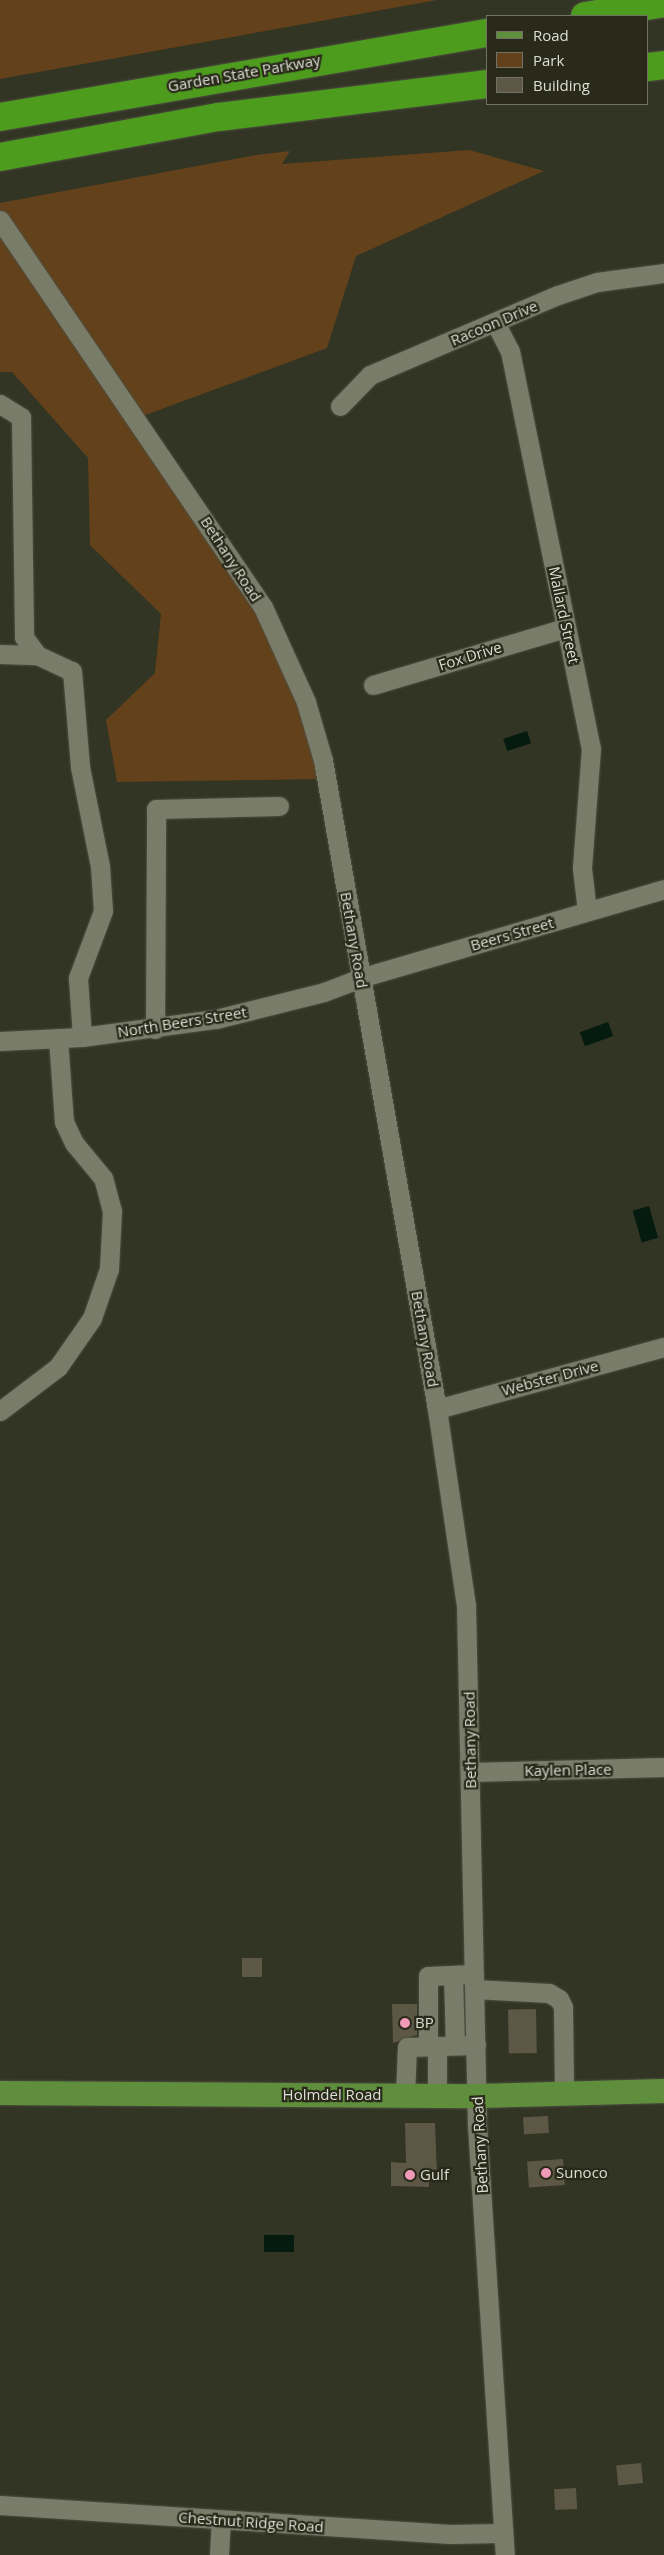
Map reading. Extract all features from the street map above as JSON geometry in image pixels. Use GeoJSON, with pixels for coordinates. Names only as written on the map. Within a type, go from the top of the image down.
{"type":"FeatureCollection","features":[{"type":"Feature","properties":{"kind":"highway"},"geometry":{"type":"LineString","coordinates":[[591,15],[664,3]]}},
{"type":"Feature","properties":{"kind":"highway","name":"Garden State Parkway"},"geometry":{"type":"LineString","coordinates":[[0,117],[487,32]]}},
{"type":"Feature","properties":{"kind":"highway"},"geometry":{"type":"LineString","coordinates":[[649,67],[664,65]]}},
{"type":"Feature","properties":{"kind":"highway"},"geometry":{"type":"LineString","coordinates":[[0,158],[228,116],[487,84]]}},
{"type":"Feature","properties":{"kind":"main road","name":"Holmdel Road"},"geometry":{"type":"LineString","coordinates":[[0,2092],[477,2096],[664,2091]]}},
{"type":"Feature","properties":{"kind":"street","name":"Bethany Road"},"geometry":{"type":"LineString","coordinates":[[0,220],[244,576],[281,642],[323,760],[437,1409],[466,1605],[477,2096],[505,2555]]}},
{"type":"Feature","properties":{"kind":"street","name":"Racoon Drive"},"geometry":{"type":"LineString","coordinates":[[340,406],[370,375],[496,324],[579,287],[664,273]]}},
{"type":"Feature","properties":{"kind":"street","name":"Mallard Street"},"geometry":{"type":"LineString","coordinates":[[496,324],[510,351],[593,766],[582,868],[587,911]]}},
{"type":"Feature","properties":{"kind":"street"},"geometry":{"type":"LineString","coordinates":[[0,404],[20,417],[24,637],[37,655]]}},
{"type":"Feature","properties":{"kind":"street","name":"Fox Drive"},"geometry":{"type":"LineString","coordinates":[[373,686],[566,628]]}},
{"type":"Feature","properties":{"kind":"street"},"geometry":{"type":"LineString","coordinates":[[0,654],[37,655],[72,671],[80,767],[100,866],[103,911],[78,978],[82,1037]]}},
{"type":"Feature","properties":{"kind":"street"},"geometry":{"type":"LineString","coordinates":[[155,1029],[156,809],[279,806]]}},
{"type":"Feature","properties":{"kind":"street","name":"Beers Street"},"geometry":{"type":"LineString","coordinates":[[360,978],[664,889]]}},
{"type":"Feature","properties":{"kind":"street","name":"North Beers Street"},"geometry":{"type":"LineString","coordinates":[[0,1041],[82,1037],[155,1029],[324,992],[360,978]]}},
{"type":"Feature","properties":{"kind":"street"},"geometry":{"type":"LineString","coordinates":[[0,1411],[58,1367],[92,1318],[109,1269],[112,1211],[103,1178],[74,1143],[64,1122],[58,1038]]}},
{"type":"Feature","properties":{"kind":"street","name":"Webster Drive"},"geometry":{"type":"LineString","coordinates":[[437,1409],[664,1347]]}},
{"type":"Feature","properties":{"kind":"street","name":"Kaylen Place"},"geometry":{"type":"LineString","coordinates":[[471,1772],[664,1767]]}},
{"type":"Feature","properties":{"kind":"street"},"geometry":{"type":"LineString","coordinates":[[437,2096],[440,2046],[453,1975]]}},
{"type":"Feature","properties":{"kind":"street"},"geometry":{"type":"LineString","coordinates":[[440,2046],[428,1976],[453,1975],[474,1981],[548,1993],[559,1999],[563,2007],[564,2093]]}},
{"type":"Feature","properties":{"kind":"street"},"geometry":{"type":"LineString","coordinates":[[405,2096],[406,2047],[476,2045]]}},
{"type":"Feature","properties":{"kind":"street","name":"Chestnut Ridge Road"},"geometry":{"type":"LineString","coordinates":[[0,2506],[450,2534],[503,2533]]}},
{"type":"Feature","properties":{"kind":"street"},"geometry":{"type":"LineString","coordinates":[[219,2555],[221,2520]]}},
{"type":"Feature","properties":{"kind":"green space"},"geometry":{"type":"Polygon","coordinates":[[[0,0],[437,0],[0,79],[0,0]]]}},
{"type":"Feature","properties":{"kind":"green space"},"geometry":{"type":"Polygon","coordinates":[[[469,150],[544,171],[356,256],[327,348],[140,417],[277,623],[328,779],[117,782],[106,720],[155,673],[161,614],[90,545],[88,458],[12,372],[0,372],[0,203],[256,155],[290,151],[282,164],[469,150]]]}},
{"type":"Feature","properties":{"kind":"shaded area"},"geometry":{"type":"Polygon","coordinates":[[[527,731],[531,743],[507,751],[503,739],[527,731]]]}},
{"type":"Feature","properties":{"kind":"shaded area"},"geometry":{"type":"Polygon","coordinates":[[[608,1022],[613,1036],[585,1046],[580,1032],[608,1022]]]}},
{"type":"Feature","properties":{"kind":"shaded area"},"geometry":{"type":"Polygon","coordinates":[[[649,1206],[658,1238],[642,1242],[633,1211],[649,1206]]]}},
{"type":"Feature","properties":{"kind":"shaded area"},"geometry":{"type":"Polygon","coordinates":[[[264,2235],[294,2235],[294,2252],[264,2252],[264,2235]]]}},
{"type":"Feature","properties":{"kind":"building"},"geometry":{"type":"Polygon","coordinates":[[[242,1958],[262,1958],[262,1977],[242,1977],[242,1958]]]}},
{"type":"Feature","properties":{"kind":"building","name":"BP"},"geometry":{"type":"Polygon","coordinates":[[[392,2004],[417,2004],[417,2035],[393,2043],[392,2004]]]}},
{"type":"Feature","properties":{"kind":"building"},"geometry":{"type":"Polygon","coordinates":[[[508,2009],[536,2009],[537,2053],[509,2053],[508,2009]]]}},
{"type":"Feature","properties":{"kind":"building"},"geometry":{"type":"Polygon","coordinates":[[[548,2116],[549,2133],[524,2134],[523,2117],[548,2116]]]}},
{"type":"Feature","properties":{"kind":"building"},"geometry":{"type":"Polygon","coordinates":[[[405,2123],[435,2123],[437,2175],[429,2175],[429,2187],[391,2186],[391,2162],[406,2163],[405,2123]]]}},
{"type":"Feature","properties":{"kind":"building","name":"Sunoco"},"geometry":{"type":"Polygon","coordinates":[[[563,2159],[565,2185],[529,2187],[527,2162],[563,2159]]]}},
{"type":"Feature","properties":{"kind":"building"},"geometry":{"type":"Polygon","coordinates":[[[641,2463],[643,2483],[618,2486],[616,2466],[641,2463]]]}},
{"type":"Feature","properties":{"kind":"building"},"geometry":{"type":"Polygon","coordinates":[[[576,2488],[577,2509],[555,2510],[554,2489],[576,2488]]]}},
{"type":"Feature","properties":{"kind":"place","name":"BP"},"geometry":{"type":"Point","coordinates":[405,2023]}},
{"type":"Feature","properties":{"kind":"place","name":"Sunoco"},"geometry":{"type":"Point","coordinates":[546,2173]}},
{"type":"Feature","properties":{"kind":"place","name":"Gulf"},"geometry":{"type":"Point","coordinates":[410,2175]}}]}
